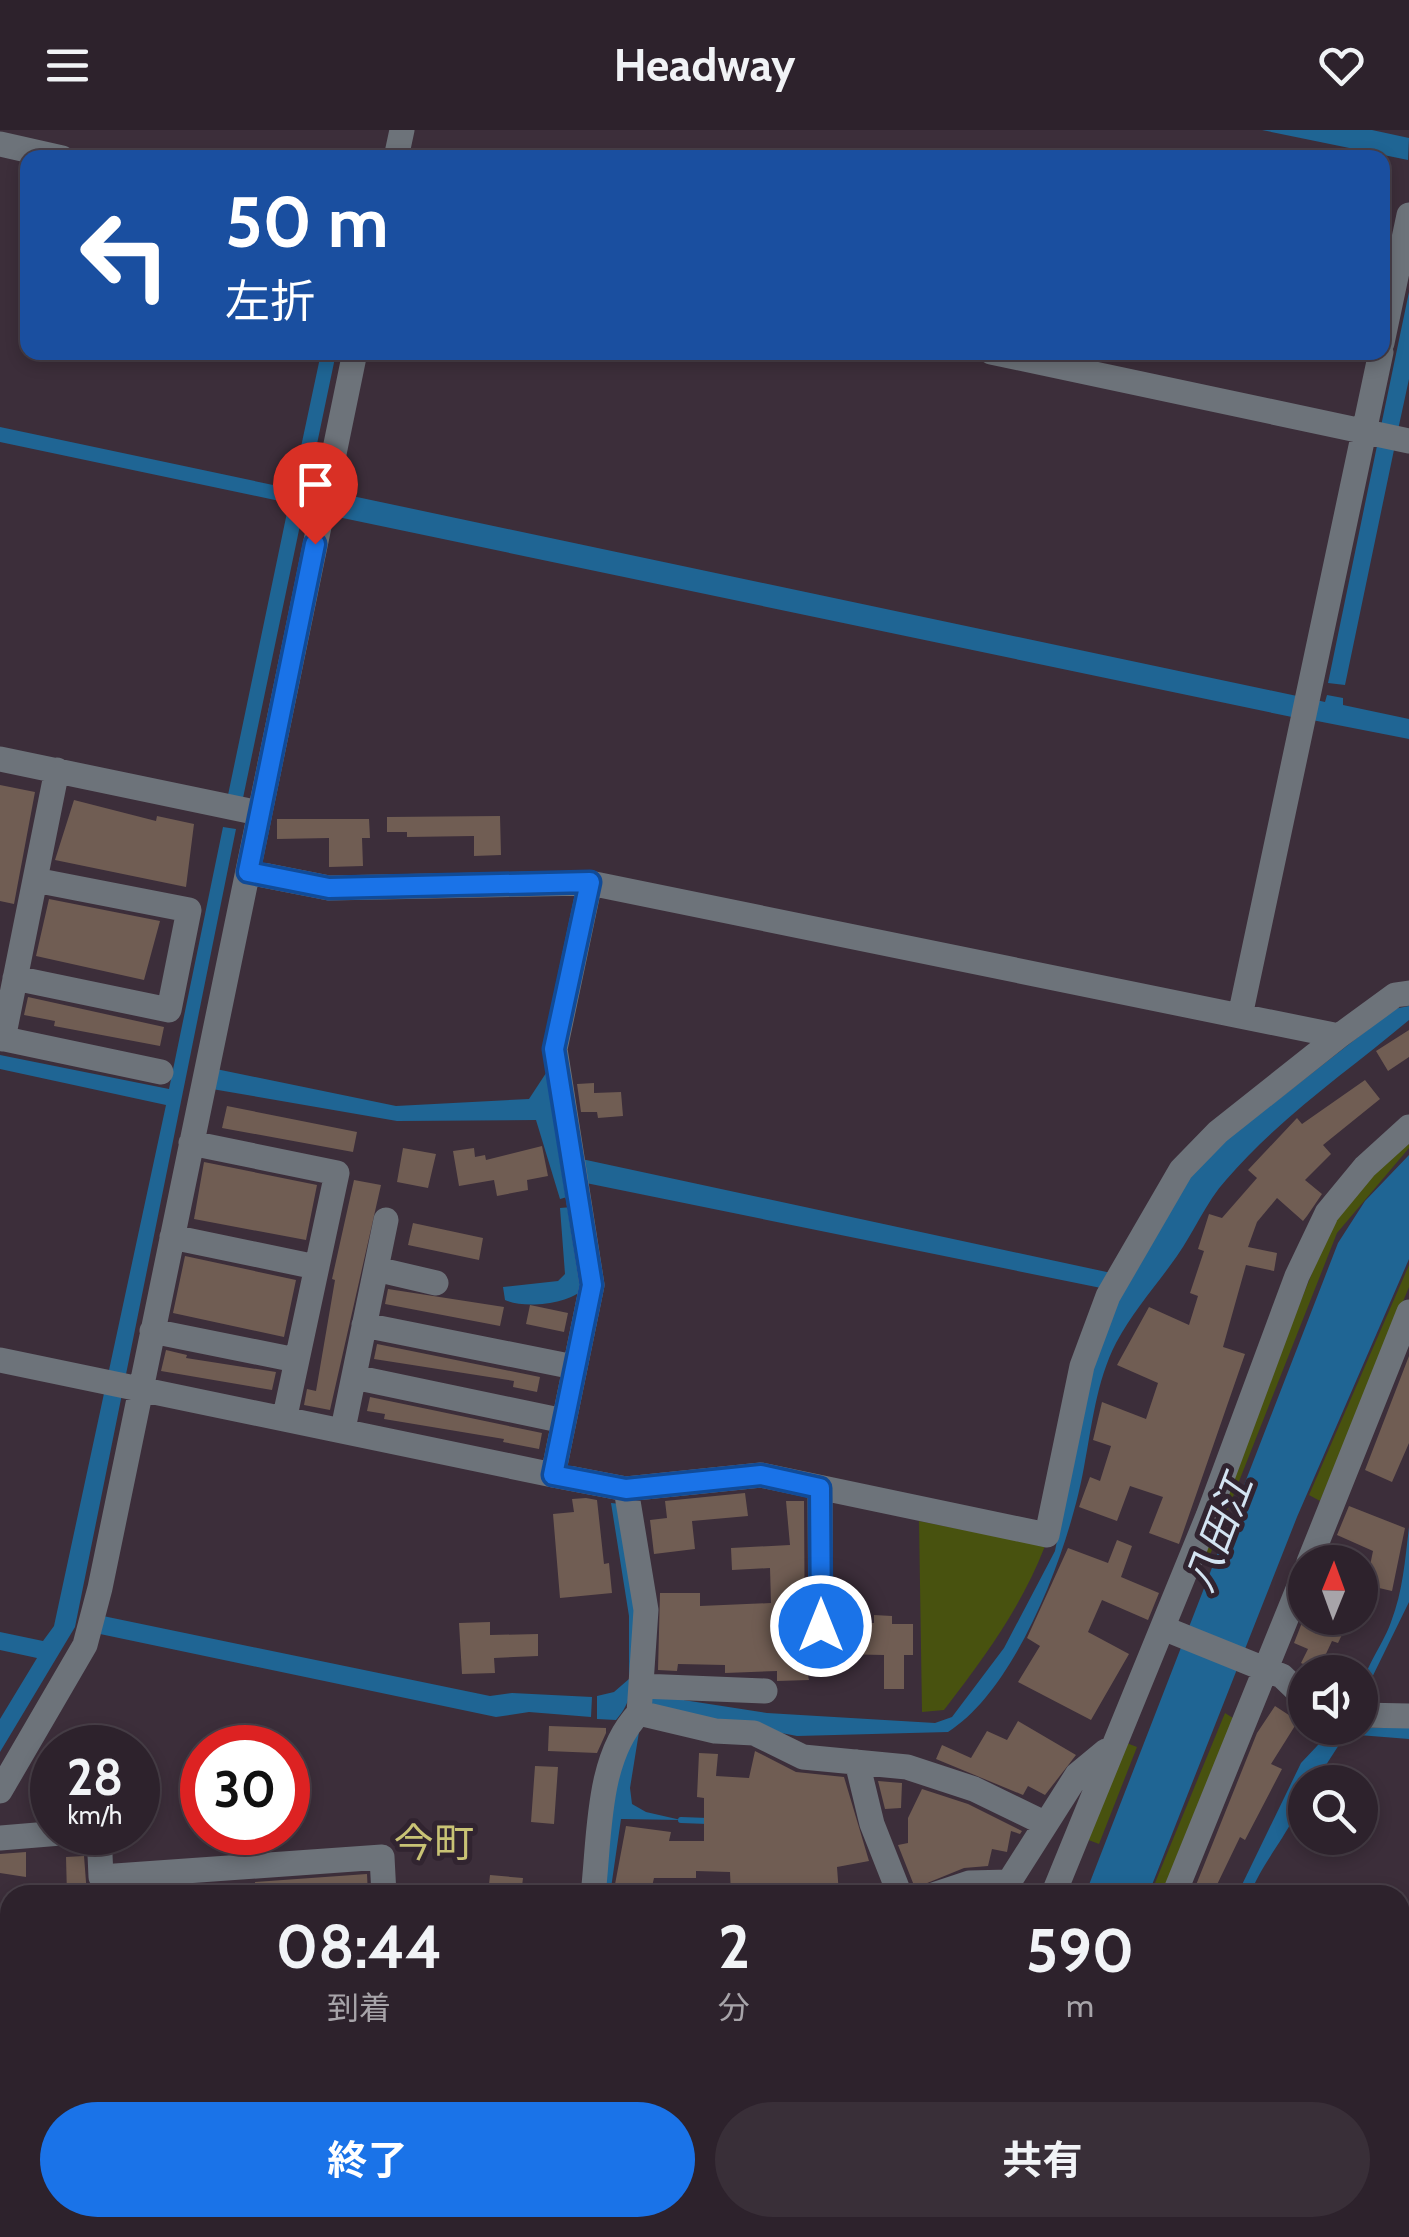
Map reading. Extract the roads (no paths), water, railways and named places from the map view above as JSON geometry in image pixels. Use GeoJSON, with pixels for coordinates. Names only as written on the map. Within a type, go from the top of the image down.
{"type":"FeatureCollection","features":[{"type":"Feature","properties":{"kind":"street"},"geometry":{"type":"LineString","coordinates":[[0,144],[27,150]]}},
{"type":"Feature","properties":{"kind":"street"},"geometry":{"type":"LineString","coordinates":[[1390,305],[1409,215]]}},
{"type":"Feature","properties":{"kind":"street"},"geometry":{"type":"LineString","coordinates":[[0,1792],[85,1645],[122,1385],[152,1331],[353,360]]}},
{"type":"Feature","properties":{"kind":"street"},"geometry":{"type":"LineString","coordinates":[[1029,360],[1409,440]]}},
{"type":"Feature","properties":{"kind":"street"},"geometry":{"type":"LineString","coordinates":[[1240,1016],[1378,360]]}},
{"type":"Feature","properties":{"kind":"street"},"geometry":{"type":"LineString","coordinates":[[0,759],[259,813]]}},
{"type":"Feature","properties":{"kind":"street"},"geometry":{"type":"LineString","coordinates":[[57,770],[1,1038],[161,1072]]}},
{"type":"Feature","properties":{"kind":"street"},"geometry":{"type":"LineString","coordinates":[[248,872],[329,888],[590,882],[1338,1036]]}},
{"type":"Feature","properties":{"kind":"street"},"geometry":{"type":"LineString","coordinates":[[15,978],[169,1010],[190,910],[35,880]]}},
{"type":"Feature","properties":{"kind":"street"},"geometry":{"type":"LineString","coordinates":[[553,1475],[592,1285],[554,1049],[590,882]]}},
{"type":"Feature","properties":{"kind":"street"},"geometry":{"type":"LineString","coordinates":[[0,1360],[626,1489],[761,1475],[1048,1534],[1082,1366],[1108,1296],[1181,1170],[1218,1132],[1338,1036],[1395,995],[1409,992]]}},
{"type":"Feature","properties":{"kind":"street"},"geometry":{"type":"LineString","coordinates":[[1057,1885],[1110,1748],[1163,1628],[1298,1276],[1327,1213],[1365,1167],[1409,1127]]}},
{"type":"Feature","properties":{"kind":"street"},"geometry":{"type":"LineString","coordinates":[[191,1143],[337,1173],[285,1416]]}},
{"type":"Feature","properties":{"kind":"street"},"geometry":{"type":"LineString","coordinates":[[343,1429],[386,1220]]}},
{"type":"Feature","properties":{"kind":"street"},"geometry":{"type":"LineString","coordinates":[[172,1237],[316,1267]]}},
{"type":"Feature","properties":{"kind":"street"},"geometry":{"type":"LineString","coordinates":[[376,1269],[436,1282]]}},
{"type":"Feature","properties":{"kind":"street"},"geometry":{"type":"LineString","coordinates":[[1316,1545],[1409,1312]]}},
{"type":"Feature","properties":{"kind":"street"},"geometry":{"type":"LineString","coordinates":[[364,1325],[574,1367]]}},
{"type":"Feature","properties":{"kind":"street"},"geometry":{"type":"LineString","coordinates":[[152,1331],[296,1360]]}},
{"type":"Feature","properties":{"kind":"street"},"geometry":{"type":"LineString","coordinates":[[354,1377],[564,1421]]}},
{"type":"Feature","properties":{"kind":"street"},"geometry":{"type":"LineString","coordinates":[[820,1488],[821,1661]]}},
{"type":"Feature","properties":{"kind":"street"},"geometry":{"type":"LineString","coordinates":[[594,1885],[607,1777],[624,1728],[639,1713],[646,1610],[626,1489]]}},
{"type":"Feature","properties":{"kind":"street"},"geometry":{"type":"LineString","coordinates":[[1178,1885],[1288,1615]]}},
{"type":"Feature","properties":{"kind":"street"},"geometry":{"type":"LineString","coordinates":[[1163,1628],[1267,1669],[1288,1682]]}},
{"type":"Feature","properties":{"kind":"street"},"geometry":{"type":"LineString","coordinates":[[641,1686],[765,1691]]}},
{"type":"Feature","properties":{"kind":"street"},"geometry":{"type":"LineString","coordinates":[[639,1713],[714,1731],[754,1733],[803,1756],[907,1766],[974,1789],[1044,1822]]}},
{"type":"Feature","properties":{"kind":"street"},"geometry":{"type":"LineString","coordinates":[[1378,1715],[1409,1716]]}},
{"type":"Feature","properties":{"kind":"street"},"geometry":{"type":"LineString","coordinates":[[1012,1885],[1044,1822],[1077,1775],[1110,1748]]}},
{"type":"Feature","properties":{"kind":"street"},"geometry":{"type":"LineString","coordinates":[[857,1762],[872,1824],[896,1885]]}},
{"type":"Feature","properties":{"kind":"street"},"geometry":{"type":"LineString","coordinates":[[0,1838],[30,1836]]}},
{"type":"Feature","properties":{"kind":"street"},"geometry":{"type":"LineString","coordinates":[[99,1855],[99,1885]]}},
{"type":"Feature","properties":{"kind":"street"},"geometry":{"type":"LineString","coordinates":[[109,1885],[382,1857],[383,1885]]}},
{"type":"Feature","properties":{"kind":"water"},"geometry":{"type":"Polygon","coordinates":[[[1262,130],[1372,130],[1409,138],[1408,160],[1390,156],[1390,150],[1359,150],[1262,130]]]}},
{"type":"Feature","properties":{"kind":"water"},"geometry":{"type":"Polygon","coordinates":[[[1409,292],[1409,379],[1398,430],[1381,426],[1409,292]]]}},
{"type":"Feature","properties":{"kind":"water"},"geometry":{"type":"Polygon","coordinates":[[[320,360],[335,360],[243,798],[228,795],[289,503],[0,442],[0,427],[292,489],[320,360]]]}},
{"type":"Feature","properties":{"kind":"water"},"geometry":{"type":"Polygon","coordinates":[[[1378,441],[1395,445],[1345,685],[1328,683],[1378,441]]]}},
{"type":"Feature","properties":{"kind":"water"},"geometry":{"type":"Polygon","coordinates":[[[338,493],[1297,696],[1292,717],[333,516],[338,493]]]}},
{"type":"Feature","properties":{"kind":"water"},"geometry":{"type":"Polygon","coordinates":[[[1327,695],[1343,698],[1343,705],[1409,719],[1409,739],[1312,720],[1316,700],[1325,702],[1327,695]]]}},
{"type":"Feature","properties":{"kind":"water"},"geometry":{"type":"Polygon","coordinates":[[[223,827],[236,829],[75,1627],[0,1752],[0,1719],[37,1658],[0,1650],[0,1632],[43,1641],[54,1626],[166,1105],[0,1069],[0,1055],[169,1089],[223,827]]]}},
{"type":"Feature","properties":{"kind":"water"},"geometry":{"type":"Polygon","coordinates":[[[1409,1006],[1409,1020],[1291,1116],[1226,1180],[1123,1331],[1104,1373],[1067,1536],[1037,1613],[997,1683],[948,1732],[797,1736],[650,1708],[651,1695],[767,1713],[935,1723],[952,1717],[1004,1648],[1055,1551],[1106,1289],[581,1182],[571,1196],[560,1199],[536,1120],[397,1121],[212,1089],[216,1069],[396,1106],[529,1099],[550,1067],[577,1158],[1130,1277],[1183,1180],[1211,1152],[1394,1009],[1409,1006]]]}},
{"type":"Feature","properties":{"kind":"water"},"geometry":{"type":"Polygon","coordinates":[[[1409,1155],[1409,1259],[1297,1517],[1152,1885],[1089,1885],[1338,1243],[1365,1201],[1409,1155]]]}},
{"type":"Feature","properties":{"kind":"water"},"geometry":{"type":"Polygon","coordinates":[[[572,1207],[584,1289],[546,1304],[505,1300],[503,1287],[558,1281],[565,1274],[560,1208],[572,1207]]]}},
{"type":"Feature","properties":{"kind":"water"},"geometry":{"type":"Polygon","coordinates":[[[611,1503],[621,1504],[637,1648],[628,1701],[616,1720],[597,1719],[597,1696],[614,1692],[629,1679],[629,1616],[611,1503]]]}},
{"type":"Feature","properties":{"kind":"water"},"geometry":{"type":"Polygon","coordinates":[[[1409,1527],[1409,1602],[1378,1665],[1375,1655],[1395,1610],[1409,1527]]]}},
{"type":"Feature","properties":{"kind":"water"},"geometry":{"type":"Polygon","coordinates":[[[103,1616],[490,1696],[512,1693],[592,1697],[591,1717],[529,1712],[496,1717],[100,1634],[103,1616]]]}},
{"type":"Feature","properties":{"kind":"water"},"geometry":{"type":"Polygon","coordinates":[[[1378,1728],[1409,1728],[1409,1739],[1378,1737],[1378,1728]]]}},
{"type":"Feature","properties":{"kind":"water"},"geometry":{"type":"Polygon","coordinates":[[[631,1732],[639,1732],[630,1788],[632,1804],[646,1812],[681,1820],[621,1819],[611,1885],[601,1885],[614,1789],[631,1732]]]}},
{"type":"Feature","properties":{"kind":"water"},"geometry":{"type":"Polygon","coordinates":[[[1318,1745],[1339,1745],[1326,1765],[1300,1765],[1318,1745]]]}},
{"type":"Feature","properties":{"kind":"water"},"geometry":{"type":"Polygon","coordinates":[[[1288,1790],[1288,1829],[1254,1885],[1242,1885],[1288,1790]]]}},
{"type":"Feature","properties":{"kind":"waterway"},"geometry":{"type":"LineString","coordinates":[[681,1820],[708,1821]]}},
{"type":"Feature","properties":{"kind":"district","name":"今町"},"geometry":{"type":"Point","coordinates":[434,1842]}},
{"type":"Feature","properties":{"kind":"water label","name":"八田江"},"geometry":{"type":"Point","coordinates":[1218,1533]}}]}
